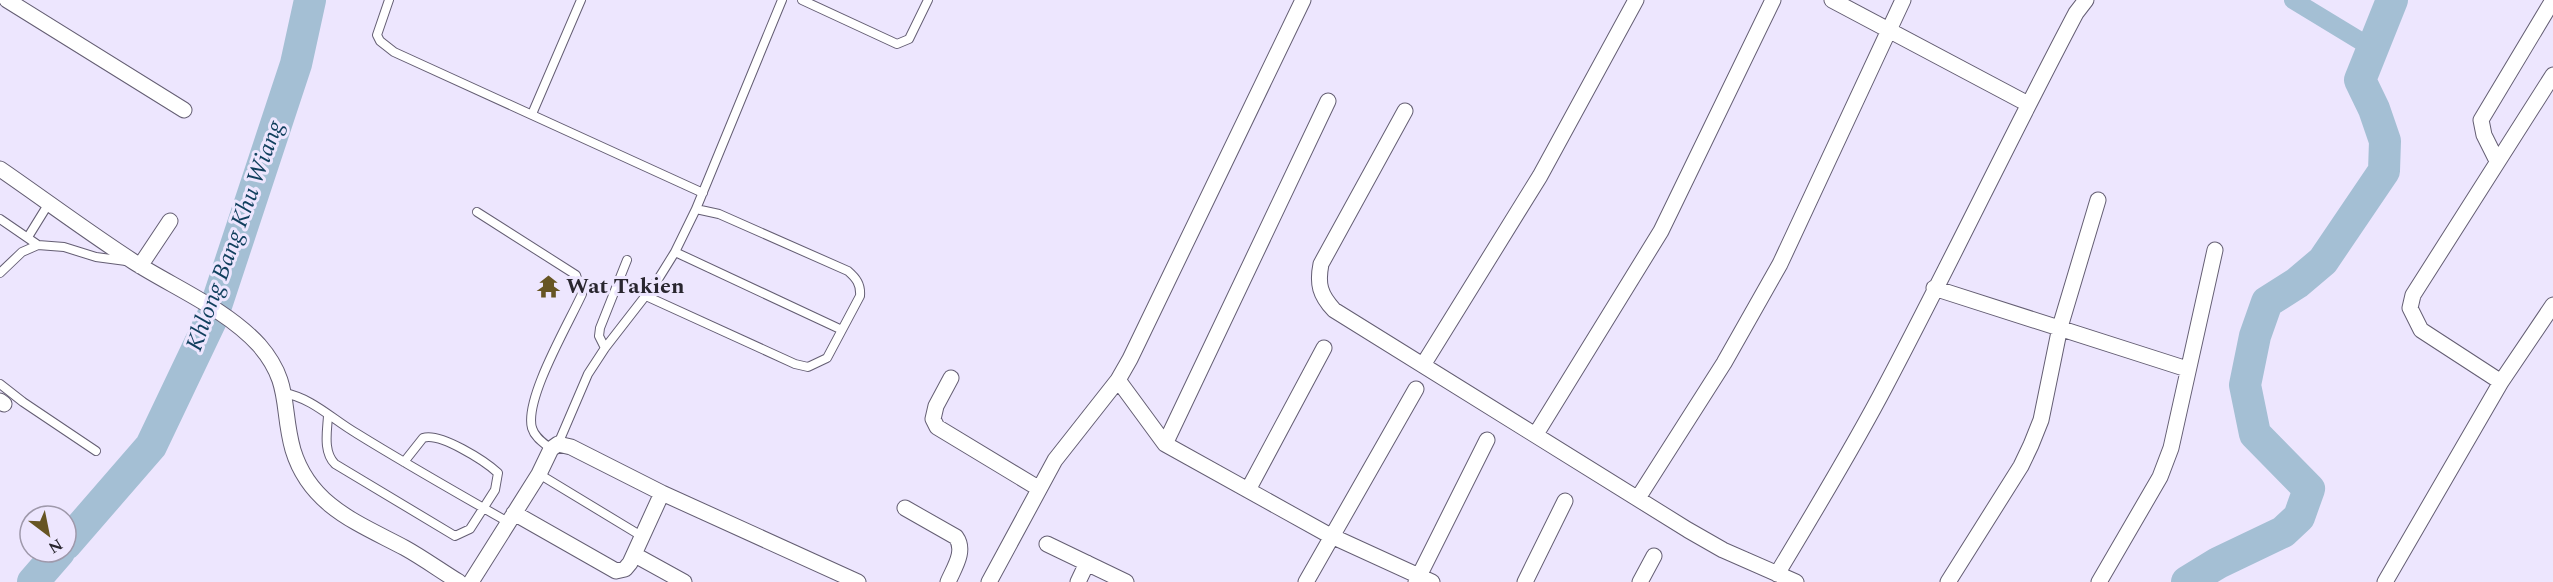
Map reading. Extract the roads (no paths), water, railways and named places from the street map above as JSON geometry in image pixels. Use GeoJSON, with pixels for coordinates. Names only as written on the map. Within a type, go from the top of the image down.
{"type":"FeatureCollection","features":[{"type":"Feature","properties":{"kind":"street"},"geometry":{"type":"LineString","coordinates":[[7,0],[184,110]]}},
{"type":"Feature","properties":{"kind":"street"},"geometry":{"type":"LineString","coordinates":[[989,582],[1054,460],[1118,380],[1303,0]]}},
{"type":"Feature","properties":{"kind":"street"},"geometry":{"type":"LineString","coordinates":[[1423,365],[1540,176],[1636,0]]}},
{"type":"Feature","properties":{"kind":"street"},"geometry":{"type":"LineString","coordinates":[[1536,434],[1661,231],[1773,0]]}},
{"type":"Feature","properties":{"kind":"street"},"geometry":{"type":"LineString","coordinates":[[1832,0],[2028,104]]}},
{"type":"Feature","properties":{"kind":"street"},"geometry":{"type":"LineString","coordinates":[[1638,498],[1724,363],[1780,264],[1904,0]]}},
{"type":"Feature","properties":{"kind":"street"},"geometry":{"type":"LineString","coordinates":[[1777,574],[1838,473],[1886,385],[2028,104],[2076,14],[2086,0]]}},
{"type":"Feature","properties":{"kind":"street"},"geometry":{"type":"LineString","coordinates":[[2497,161],[2484,135],[2481,120],[2553,0]]}},
{"type":"Feature","properties":{"kind":"street"},"geometry":{"type":"LineString","coordinates":[[2501,382],[2421,330],[2409,308],[2413,295],[2553,75]]}},
{"type":"Feature","properties":{"kind":"street"},"geometry":{"type":"LineString","coordinates":[[1165,444],[1328,101]]}},
{"type":"Feature","properties":{"kind":"street"},"geometry":{"type":"LineString","coordinates":[[1405,111],[1321,264],[1318,280],[1322,297],[1334,310],[1723,550],[1796,582]]}},
{"type":"Feature","properties":{"kind":"street"},"geometry":{"type":"LineString","coordinates":[[0,169],[137,264],[241,328],[277,368],[284,393],[293,450],[306,481],[324,503],[407,549],[459,582]]}},
{"type":"Feature","properties":{"kind":"street"},"geometry":{"type":"LineString","coordinates":[[1948,582],[2021,466],[2041,420],[2060,327],[2098,200]]}},
{"type":"Feature","properties":{"kind":"street"},"geometry":{"type":"LineString","coordinates":[[137,264],[170,221]]}},
{"type":"Feature","properties":{"kind":"street"},"geometry":{"type":"LineString","coordinates":[[2099,582],[2160,477],[2171,448],[2215,250]]}},
{"type":"Feature","properties":{"kind":"street"},"geometry":{"type":"LineString","coordinates":[[1934,288],[2187,369]]}},
{"type":"Feature","properties":{"kind":"street"},"geometry":{"type":"LineString","coordinates":[[2385,582],[2501,382],[2553,305]]}},
{"type":"Feature","properties":{"kind":"street"},"geometry":{"type":"LineString","coordinates":[[1248,490],[1324,348]]}},
{"type":"Feature","properties":{"kind":"street"},"geometry":{"type":"LineString","coordinates":[[951,378],[936,406],[933,419],[937,427],[1038,488]]}},
{"type":"Feature","properties":{"kind":"street"},"geometry":{"type":"LineString","coordinates":[[1118,380],[1165,444],[1332,537],[1422,580],[1487,440]]}},
{"type":"Feature","properties":{"kind":"street"},"geometry":{"type":"LineString","coordinates":[[1306,582],[1416,389]]}},
{"type":"Feature","properties":{"kind":"street"},"geometry":{"type":"LineString","coordinates":[[471,582],[554,446],[571,447],[662,493],[858,582]]}},
{"type":"Feature","properties":{"kind":"street"},"geometry":{"type":"LineString","coordinates":[[511,518],[616,571],[625,569],[635,555],[662,493]]}},
{"type":"Feature","properties":{"kind":"street"},"geometry":{"type":"LineString","coordinates":[[1525,582],[1565,501]]}},
{"type":"Feature","properties":{"kind":"street"},"geometry":{"type":"LineString","coordinates":[[905,508],[956,537],[960,542],[960,553],[948,582]]}},
{"type":"Feature","properties":{"kind":"street"},"geometry":{"type":"LineString","coordinates":[[1047,544],[1126,582]]}},
{"type":"Feature","properties":{"kind":"street"},"geometry":{"type":"LineString","coordinates":[[635,555],[684,582]]}},
{"type":"Feature","properties":{"kind":"street"},"geometry":{"type":"LineString","coordinates":[[1640,582],[1654,556]]}},
{"type":"Feature","properties":{"kind":"street"},"geometry":{"type":"LineString","coordinates":[[1078,582],[1088,563]]}},
{"type":"Feature","properties":{"kind":"lane"},"geometry":{"type":"LineString","coordinates":[[388,0],[377,35],[387,47],[423,67],[532,114],[703,193]]}},
{"type":"Feature","properties":{"kind":"lane"},"geometry":{"type":"LineString","coordinates":[[532,114],[581,0]]}},
{"type":"Feature","properties":{"kind":"lane"},"geometry":{"type":"LineString","coordinates":[[477,212],[576,275],[580,285],[582,294],[538,386],[534,404],[532,427],[538,439],[554,446],[588,374],[605,348],[646,296],[675,252],[703,193],[782,0]]}},
{"type":"Feature","properties":{"kind":"lane"},"geometry":{"type":"LineString","coordinates":[[802,0],[897,44],[909,39],[928,0]]}},
{"type":"Feature","properties":{"kind":"lane"},"geometry":{"type":"LineString","coordinates":[[28,237],[49,203]]}},
{"type":"Feature","properties":{"kind":"lane"},"geometry":{"type":"LineString","coordinates":[[646,296],[795,364],[808,367],[827,358],[860,296],[859,284],[848,272],[719,214],[696,209]]}},
{"type":"Feature","properties":{"kind":"lane"},"geometry":{"type":"LineString","coordinates":[[0,219],[38,245]]}},
{"type":"Feature","properties":{"kind":"lane"},"geometry":{"type":"LineString","coordinates":[[0,273],[22,252],[38,245],[64,247],[137,264]]}},
{"type":"Feature","properties":{"kind":"lane"},"geometry":{"type":"LineString","coordinates":[[675,252],[842,330]]}},
{"type":"Feature","properties":{"kind":"lane"},"geometry":{"type":"LineString","coordinates":[[605,348],[599,336],[600,328],[627,260]]}},
{"type":"Feature","properties":{"kind":"lane"},"geometry":{"type":"LineString","coordinates":[[0,384],[22,402],[96,451]]}},
{"type":"Feature","properties":{"kind":"lane"},"geometry":{"type":"LineString","coordinates":[[284,393],[301,396],[328,416],[404,462],[482,507],[511,518]]}},
{"type":"Feature","properties":{"kind":"lane"},"geometry":{"type":"LineString","coordinates":[[328,416],[329,458],[335,464],[455,536],[470,529],[498,482],[498,473],[488,464],[437,437],[428,436],[416,444],[404,462]]}},
{"type":"Feature","properties":{"kind":"lane"},"geometry":{"type":"LineString","coordinates":[[539,474],[643,537]]}},
{"type":"Feature","properties":{"kind":"waterway","name":"Khlong Bang Khu Wiang"},"geometry":{"type":"LineString","coordinates":[[78,530],[151,446],[212,318],[296,64],[310,0]]}},
{"type":"Feature","properties":{"kind":"waterway"},"geometry":{"type":"LineString","coordinates":[[2293,0],[2372,48]]}},
{"type":"Feature","properties":{"kind":"waterway"},"geometry":{"type":"LineString","coordinates":[[2187,582],[2218,563],[2283,532],[2299,517],[2309,489],[2255,434],[2245,385],[2255,336],[2267,302],[2297,283],[2323,261],[2384,171],[2385,141],[2374,109],[2360,80],[2392,0]]}},
{"type":"Feature","properties":{"kind":"waterway","name":"Khlong Bang Khu Wiang"},"geometry":{"type":"LineString","coordinates":[[33,582],[49,564]]}},
{"type":"Feature","properties":{"kind":"place","name":"Wat Takien"},"geometry":{"type":"Point","coordinates":[548,286]}}]}
